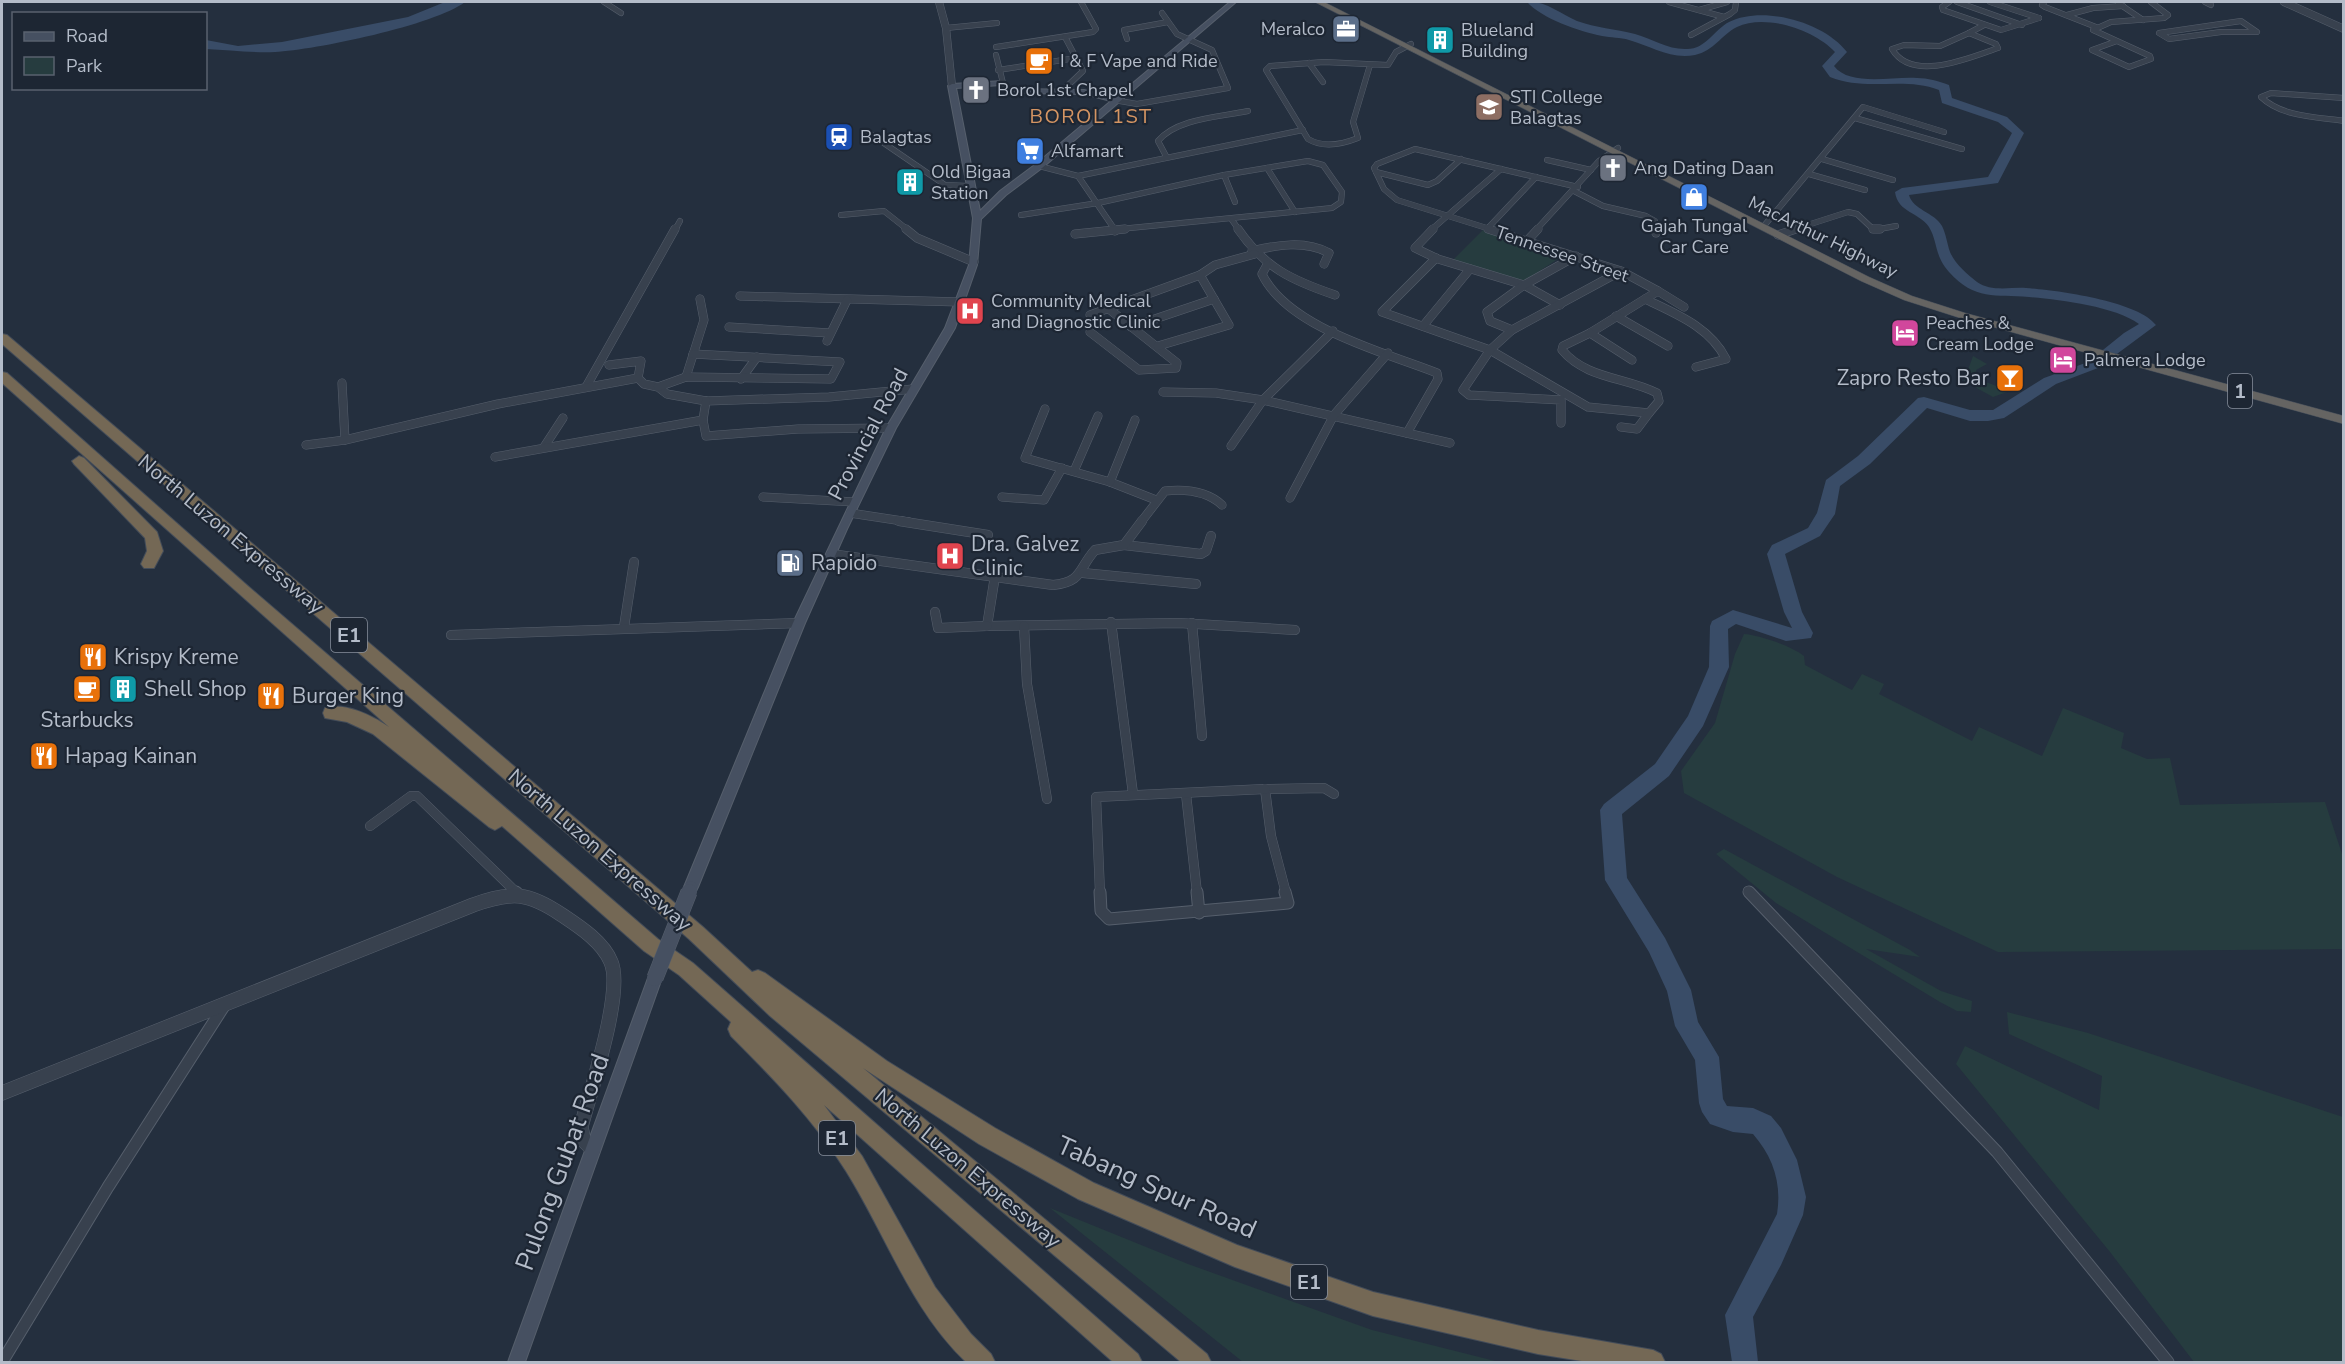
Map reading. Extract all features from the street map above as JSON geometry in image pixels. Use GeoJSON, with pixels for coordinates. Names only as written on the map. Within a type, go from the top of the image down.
{"type":"FeatureCollection","features":[{"type":"Feature","properties":{"kind":"highway","name":"MacArthur Highway"},"geometry":{"type":"LineString","coordinates":[[1320,2],[1874,283],[1916,301],[2343,417]]}},
{"type":"Feature","properties":{"kind":"highway","name":"MacArthur Highway"},"geometry":{"type":"LineString","coordinates":[[1328,2],[1408,45]]}},
{"type":"Feature","properties":{"kind":"highway","name":"North Luzon Expressway"},"geometry":{"type":"LineString","coordinates":[[2,338],[696,933],[777,1009],[1199,1362]]}},
{"type":"Feature","properties":{"kind":"highway","name":"North Luzon Expressway"},"geometry":{"type":"LineString","coordinates":[[2,376],[212,566],[366,695],[651,945],[686,969],[1130,1362]]}},
{"type":"Feature","properties":{"kind":"highway"},"geometry":{"type":"LineString","coordinates":[[42,413],[63,445],[113,493],[152,536],[156,545],[155,555],[149,564]]}},
{"type":"Feature","properties":{"kind":"highway"},"geometry":{"type":"LineString","coordinates":[[331,713],[349,714],[388,737],[447,786],[586,889]]}},
{"type":"Feature","properties":{"kind":"highway","name":"Tabang Spur Road"},"geometry":{"type":"LineString","coordinates":[[696,933],[880,1068],[987,1136],[1086,1191],[1235,1256],[1373,1304],[1538,1342],[1653,1362]]}},
{"type":"Feature","properties":{"kind":"highway","name":"E1"},"geometry":{"type":"LineString","coordinates":[[651,945],[798,1087],[855,1165],[899,1248],[937,1308],[970,1352],[983,1362]]}},
{"type":"Feature","properties":{"kind":"main road"},"geometry":{"type":"LineString","coordinates":[[977,218],[1003,193],[1039,166],[1114,100],[1233,2]]}},
{"type":"Feature","properties":{"kind":"main road"},"geometry":{"type":"LineString","coordinates":[[952,86],[1003,83],[1008,92],[1094,93],[1114,100]]}},
{"type":"Feature","properties":{"kind":"main road","name":"Provincial Road"},"geometry":{"type":"LineString","coordinates":[[656,978],[690,887],[799,623],[891,428],[939,348],[960,303],[974,262],[977,218],[969,186],[952,86]]}},
{"type":"Feature","properties":{"kind":"main road","name":"Pulong Gubat Road"},"geometry":{"type":"LineString","coordinates":[[516,1362],[656,978]]}},
{"type":"Feature","properties":{"kind":"street"},"geometry":{"type":"LineString","coordinates":[[604,2],[621,13]]}},
{"type":"Feature","properties":{"kind":"street"},"geometry":{"type":"LineString","coordinates":[[939,2],[946,28],[952,86]]}},
{"type":"Feature","properties":{"kind":"street"},"geometry":{"type":"LineString","coordinates":[[996,47],[1095,31],[1081,2]]}},
{"type":"Feature","properties":{"kind":"street"},"geometry":{"type":"LineString","coordinates":[[1669,2],[1724,17]]}},
{"type":"Feature","properties":{"kind":"street"},"geometry":{"type":"LineString","coordinates":[[1699,10],[1727,2]]}},
{"type":"Feature","properties":{"kind":"street"},"geometry":{"type":"LineString","coordinates":[[1691,35],[1735,10],[1736,2]]}},
{"type":"Feature","properties":{"kind":"street"},"geometry":{"type":"LineString","coordinates":[[1949,2],[1942,7],[1944,10],[2004,30],[2040,19],[1991,2]]}},
{"type":"Feature","properties":{"kind":"street"},"geometry":{"type":"LineString","coordinates":[[1957,2],[2022,25]]}},
{"type":"Feature","properties":{"kind":"street"},"geometry":{"type":"LineString","coordinates":[[2044,2],[2042,4],[2096,27],[2118,21],[2164,18],[2169,14],[2151,2]]}},
{"type":"Feature","properties":{"kind":"street"},"geometry":{"type":"LineString","coordinates":[[2083,2],[2093,8]]}},
{"type":"Feature","properties":{"kind":"street"},"geometry":{"type":"LineString","coordinates":[[2116,2],[2144,20]]}},
{"type":"Feature","properties":{"kind":"street"},"geometry":{"type":"LineString","coordinates":[[2284,2],[2343,29]]}},
{"type":"Feature","properties":{"kind":"street"},"geometry":{"type":"LineString","coordinates":[[2067,15],[2093,8],[2123,6]]}},
{"type":"Feature","properties":{"kind":"street"},"geometry":{"type":"LineString","coordinates":[[1114,100],[1137,104],[1228,88],[1212,51],[1177,34],[1162,14]]}},
{"type":"Feature","properties":{"kind":"street"},"geometry":{"type":"LineString","coordinates":[[2164,18],[2183,29],[2241,21],[2257,32],[2221,32],[2169,39],[2159,33],[2183,29]]}},
{"type":"Feature","properties":{"kind":"street"},"geometry":{"type":"LineString","coordinates":[[1127,39],[1124,30],[1168,22]]}},
{"type":"Feature","properties":{"kind":"street"},"geometry":{"type":"LineString","coordinates":[[946,28],[997,23]]}},
{"type":"Feature","properties":{"kind":"street"},"geometry":{"type":"LineString","coordinates":[[1967,32],[1996,44],[1998,48],[1936,65],[1905,64],[1898,61],[1893,53],[1892,49],[1904,45],[1938,46],[1967,32],[1984,25]]}},
{"type":"Feature","properties":{"kind":"street"},"geometry":{"type":"LineString","coordinates":[[2096,27],[2095,31],[2117,41],[2152,58],[2129,67],[2092,50],[2117,41]]}},
{"type":"Feature","properties":{"kind":"street"},"geometry":{"type":"LineString","coordinates":[[1062,91],[1082,74],[1065,37]]}},
{"type":"Feature","properties":{"kind":"street"},"geometry":{"type":"LineString","coordinates":[[1370,65],[1353,122],[1358,138],[1337,143],[1316,143],[1308,138],[1266,70],[1270,66],[1309,63],[1388,65],[1394,53],[1408,45]]}},
{"type":"Feature","properties":{"kind":"street"},"geometry":{"type":"LineString","coordinates":[[996,55],[1003,83]]}},
{"type":"Feature","properties":{"kind":"street"},"geometry":{"type":"LineString","coordinates":[[998,70],[1076,58]]}},
{"type":"Feature","properties":{"kind":"street"},"geometry":{"type":"LineString","coordinates":[[1309,63],[1323,82]]}},
{"type":"Feature","properties":{"kind":"street"},"geometry":{"type":"LineString","coordinates":[[2343,99],[2271,93],[2261,97],[2265,103],[2276,108],[2343,121]]}},
{"type":"Feature","properties":{"kind":"street"},"geometry":{"type":"LineString","coordinates":[[1765,226],[1863,107],[1944,132]]}},
{"type":"Feature","properties":{"kind":"street"},"geometry":{"type":"LineString","coordinates":[[1166,156],[1158,141],[1174,129],[1248,111]]}},
{"type":"Feature","properties":{"kind":"street"},"geometry":{"type":"LineString","coordinates":[[1855,118],[1962,149]]}},
{"type":"Feature","properties":{"kind":"street"},"geometry":{"type":"LineString","coordinates":[[1039,166],[1078,176],[1166,156],[1303,130]]}},
{"type":"Feature","properties":{"kind":"street"},"geometry":{"type":"LineString","coordinates":[[868,133],[891,146],[945,185],[969,186]]}},
{"type":"Feature","properties":{"kind":"street"},"geometry":{"type":"LineString","coordinates":[[1461,159],[1437,181],[1428,185],[1376,172],[1377,164],[1412,149],[1461,159],[1576,189],[1603,206],[1646,216],[1655,221],[1656,233]]}},
{"type":"Feature","properties":{"kind":"street"},"geometry":{"type":"LineString","coordinates":[[1527,241],[1591,170],[1615,150]]}},
{"type":"Feature","properties":{"kind":"street"},"geometry":{"type":"LineString","coordinates":[[1822,159],[1893,180]]}},
{"type":"Feature","properties":{"kind":"street"},"geometry":{"type":"LineString","coordinates":[[1548,160],[1591,170]]}},
{"type":"Feature","properties":{"kind":"street"},"geometry":{"type":"LineString","coordinates":[[1021,215],[1098,202],[1224,175],[1313,161],[1323,165],[1342,192],[1338,205],[1295,212],[1075,234]]}},
{"type":"Feature","properties":{"kind":"street"},"geometry":{"type":"LineString","coordinates":[[1267,168],[1295,212]]}},
{"type":"Feature","properties":{"kind":"street"},"geometry":{"type":"LineString","coordinates":[[1501,170],[1446,215],[1415,248],[1436,258],[1524,285],[1560,305]]}},
{"type":"Feature","properties":{"kind":"street","name":"Tennessee Street"},"geometry":{"type":"LineString","coordinates":[[1376,172],[1389,195],[1622,271],[1658,291],[1590,333],[1563,346],[1563,353],[1605,378],[1638,383],[1657,393],[1659,401],[1649,413]]}},
{"type":"Feature","properties":{"kind":"street"},"geometry":{"type":"LineString","coordinates":[[1809,174],[1865,190]]}},
{"type":"Feature","properties":{"kind":"street"},"geometry":{"type":"LineString","coordinates":[[1224,175],[1235,202]]}},
{"type":"Feature","properties":{"kind":"street"},"geometry":{"type":"LineString","coordinates":[[1078,176],[1098,202],[1115,231]]}},
{"type":"Feature","properties":{"kind":"street"},"geometry":{"type":"LineString","coordinates":[[1488,228],[1536,177]]}},
{"type":"Feature","properties":{"kind":"street"},"geometry":{"type":"LineString","coordinates":[[841,215],[884,211],[917,238],[974,262]]}},
{"type":"Feature","properties":{"kind":"street"},"geometry":{"type":"LineString","coordinates":[[1781,234],[1848,212],[1857,214],[1874,230],[1896,226]]}},
{"type":"Feature","properties":{"kind":"street"},"geometry":{"type":"LineString","coordinates":[[1232,220],[1253,252],[1267,266],[1288,278],[1335,295]]}},
{"type":"Feature","properties":{"kind":"street"},"geometry":{"type":"LineString","coordinates":[[586,387],[680,221]]}},
{"type":"Feature","properties":{"kind":"street"},"geometry":{"type":"LineString","coordinates":[[1090,315],[1200,274],[1215,265],[1277,246],[1319,248],[1329,254],[1324,264]]}},
{"type":"Feature","properties":{"kind":"street"},"geometry":{"type":"LineString","coordinates":[[1512,330],[1490,321],[1487,312],[1524,285],[1576,256]]}},
{"type":"Feature","properties":{"kind":"street"},"geometry":{"type":"LineString","coordinates":[[1436,258],[1382,312],[1490,350],[1564,398],[1592,408],[1649,413]]}},
{"type":"Feature","properties":{"kind":"street"},"geometry":{"type":"LineString","coordinates":[[1267,266],[1262,274],[1264,285],[1299,315],[1438,375],[1407,433]]}},
{"type":"Feature","properties":{"kind":"street"},"geometry":{"type":"LineString","coordinates":[[1423,326],[1470,269]]}},
{"type":"Feature","properties":{"kind":"street"},"geometry":{"type":"LineString","coordinates":[[1564,398],[1469,395],[1463,392],[1490,350],[1512,330],[1622,271]]}},
{"type":"Feature","properties":{"kind":"street"},"geometry":{"type":"LineString","coordinates":[[1158,346],[1229,325],[1200,274]]}},
{"type":"Feature","properties":{"kind":"street"},"geometry":{"type":"LineString","coordinates":[[1658,291],[1684,307]]}},
{"type":"Feature","properties":{"kind":"street"},"geometry":{"type":"LineString","coordinates":[[740,296],[960,303]]}},
{"type":"Feature","properties":{"kind":"street"},"geometry":{"type":"LineString","coordinates":[[686,377],[704,320],[700,299]]}},
{"type":"Feature","properties":{"kind":"street"},"geometry":{"type":"LineString","coordinates":[[1131,327],[1214,299]]}},
{"type":"Feature","properties":{"kind":"street"},"geometry":{"type":"LineString","coordinates":[[1645,299],[1696,327],[1721,349],[1726,359],[1696,367]]}},
{"type":"Feature","properties":{"kind":"street"},"geometry":{"type":"LineString","coordinates":[[827,341],[847,300]]}},
{"type":"Feature","properties":{"kind":"street"},"geometry":{"type":"LineString","coordinates":[[1090,332],[1139,370],[1176,368],[1177,363],[1158,346],[1109,309]]}},
{"type":"Feature","properties":{"kind":"street"},"geometry":{"type":"LineString","coordinates":[[1616,316],[1668,346]]}},
{"type":"Feature","properties":{"kind":"street"},"geometry":{"type":"LineString","coordinates":[[729,327],[830,333]]}},
{"type":"Feature","properties":{"kind":"street"},"geometry":{"type":"LineString","coordinates":[[1231,446],[1263,400],[1333,331]]}},
{"type":"Feature","properties":{"kind":"street"},"geometry":{"type":"LineString","coordinates":[[1590,333],[1632,360]]}},
{"type":"Feature","properties":{"kind":"street"},"geometry":{"type":"LineString","coordinates":[[1290,498],[1334,415],[1388,353]]}},
{"type":"Feature","properties":{"kind":"street"},"geometry":{"type":"LineString","coordinates":[[658,387],[686,377],[831,379],[840,362],[693,354]]}},
{"type":"Feature","properties":{"kind":"street"},"geometry":{"type":"LineString","coordinates":[[741,379],[757,357]]}},
{"type":"Feature","properties":{"kind":"street"},"geometry":{"type":"LineString","coordinates":[[609,365],[641,361],[638,378]]}},
{"type":"Feature","properties":{"kind":"street"},"geometry":{"type":"LineString","coordinates":[[306,445],[345,440],[498,404],[638,378]]}},
{"type":"Feature","properties":{"kind":"street"},"geometry":{"type":"LineString","coordinates":[[638,378],[644,384],[658,387],[667,394],[706,401],[818,398],[913,389]]}},
{"type":"Feature","properties":{"kind":"street"},"geometry":{"type":"LineString","coordinates":[[342,383],[345,440]]}},
{"type":"Feature","properties":{"kind":"street"},"geometry":{"type":"LineString","coordinates":[[1163,392],[1216,393],[1263,400],[1450,443]]}},
{"type":"Feature","properties":{"kind":"street"},"geometry":{"type":"LineString","coordinates":[[1561,423],[1564,398]]}},
{"type":"Feature","properties":{"kind":"street"},"geometry":{"type":"LineString","coordinates":[[706,401],[702,420],[706,436],[798,429],[891,428]]}},
{"type":"Feature","properties":{"kind":"street"},"geometry":{"type":"LineString","coordinates":[[1045,409],[1024,458],[1110,482],[1156,500]]}},
{"type":"Feature","properties":{"kind":"street"},"geometry":{"type":"LineString","coordinates":[[1621,427],[1637,429],[1649,413]]}},
{"type":"Feature","properties":{"kind":"street"},"geometry":{"type":"LineString","coordinates":[[1074,471],[1098,416]]}},
{"type":"Feature","properties":{"kind":"street"},"geometry":{"type":"LineString","coordinates":[[544,447],[563,418]]}},
{"type":"Feature","properties":{"kind":"street"},"geometry":{"type":"LineString","coordinates":[[495,457],[702,420]]}},
{"type":"Feature","properties":{"kind":"street"},"geometry":{"type":"LineString","coordinates":[[1110,482],[1135,420]]}},
{"type":"Feature","properties":{"kind":"street"},"geometry":{"type":"LineString","coordinates":[[1002,497],[1044,500],[1062,468]]}},
{"type":"Feature","properties":{"kind":"street"},"geometry":{"type":"LineString","coordinates":[[1124,545],[1165,491],[1174,490],[1213,496],[1222,505]]}},
{"type":"Feature","properties":{"kind":"street"},"geometry":{"type":"LineString","coordinates":[[763,497],[853,508],[988,535]]}},
{"type":"Feature","properties":{"kind":"street"},"geometry":{"type":"LineString","coordinates":[[831,554],[1053,585],[1070,584],[1083,573],[1095,550],[1124,545],[1201,554],[1206,551],[1211,536]]}},
{"type":"Feature","properties":{"kind":"street"},"geometry":{"type":"LineString","coordinates":[[624,627],[634,562]]}},
{"type":"Feature","properties":{"kind":"street"},"geometry":{"type":"LineString","coordinates":[[1083,573],[1196,584]]}},
{"type":"Feature","properties":{"kind":"street"},"geometry":{"type":"LineString","coordinates":[[987,627],[995,576]]}},
{"type":"Feature","properties":{"kind":"street"},"geometry":{"type":"LineString","coordinates":[[935,612],[938,628],[1111,622],[1192,623],[1295,630]]}},
{"type":"Feature","properties":{"kind":"street"},"geometry":{"type":"LineString","coordinates":[[1111,622],[1133,794]]}},
{"type":"Feature","properties":{"kind":"street"},"geometry":{"type":"LineString","coordinates":[[450,635],[624,627],[799,623]]}},
{"type":"Feature","properties":{"kind":"street"},"geometry":{"type":"LineString","coordinates":[[1192,623],[1202,736]]}},
{"type":"Feature","properties":{"kind":"street"},"geometry":{"type":"LineString","coordinates":[[1024,626],[1027,684],[1047,799]]}},
{"type":"Feature","properties":{"kind":"street"},"geometry":{"type":"LineString","coordinates":[[1264,789],[1271,836],[1288,903],[1199,913],[1109,919],[1104,917],[1101,911],[1096,797],[1133,794],[1186,794],[1264,789],[1324,788],[1334,794]]}},
{"type":"Feature","properties":{"kind":"street"},"geometry":{"type":"LineString","coordinates":[[1186,794],[1199,913]]}},
{"type":"Feature","properties":{"kind":"street"},"geometry":{"type":"LineString","coordinates":[[370,826],[406,798],[417,796],[518,894]]}},
{"type":"Feature","properties":{"kind":"street"},"geometry":{"type":"LineString","coordinates":[[1748,891],[1997,1152],[2168,1362]]}},
{"type":"Feature","properties":{"kind":"street"},"geometry":{"type":"LineString","coordinates":[[2,1094],[430,923],[498,898],[518,894],[531,897],[587,932],[610,958],[616,976],[614,995],[581,1127],[584,1141],[593,1150]]}},
{"type":"Feature","properties":{"kind":"street"},"geometry":{"type":"LineString","coordinates":[[2,1362],[108,1186],[224,1006]]}},
{"type":"Feature","properties":{"kind":"green space"},"geometry":{"type":"Polygon","coordinates":[[[1483,230],[1564,255],[1521,283],[1452,261],[1483,230]]]}},
{"type":"Feature","properties":{"kind":"green space"},"geometry":{"type":"Polygon","coordinates":[[[1973,356],[1987,364],[1976,370],[1977,374],[1986,382],[2010,391],[1993,397],[1964,381],[1973,356]]]}},
{"type":"Feature","properties":{"kind":"green space"},"geometry":{"type":"Polygon","coordinates":[[[1744,634],[1792,648],[1804,656],[1805,665],[1852,690],[1862,674],[1884,684],[1879,694],[1972,741],[1979,727],[2042,756],[2063,708],[2124,733],[2121,748],[2147,759],[2170,758],[2180,805],[2325,802],[2343,857],[2343,949],[1998,952],[1837,877],[1684,793],[1681,771],[1715,723],[1735,654],[1744,634]]]}},
{"type":"Feature","properties":{"kind":"green space"},"geometry":{"type":"Polygon","coordinates":[[[1724,849],[1910,950],[1920,957],[1866,949],[1941,991],[1972,1001],[1971,1012],[1957,1011],[1940,1002],[1776,903],[1716,854],[1724,849]]]}},
{"type":"Feature","properties":{"kind":"green space"},"geometry":{"type":"Polygon","coordinates":[[[2007,1012],[2088,1033],[2343,1117],[2343,1362],[2194,1362],[2110,1252],[1956,1064],[1965,1046],[2099,1110],[2102,1076],[2009,1034],[2007,1012]]]}},
{"type":"Feature","properties":{"kind":"green space"},"geometry":{"type":"Polygon","coordinates":[[[1050,1208],[1188,1264],[1372,1330],[1499,1362],[1243,1362],[1050,1208]]]}},
{"type":"Feature","properties":{"kind":"water"},"geometry":{"type":"Polygon","coordinates":[[[445,2],[465,2],[450,11],[402,27],[317,47],[266,52],[207,49],[207,40],[238,46],[282,42],[408,17],[445,2]]]}},
{"type":"Feature","properties":{"kind":"waterway"},"geometry":{"type":"LineString","coordinates":[[1532,2],[1564,19],[1590,29],[1631,37],[1680,53],[1701,50],[1726,29],[1743,21],[1773,21],[1790,24],[1807,29],[1833,43],[1841,52],[1828,66],[1835,75],[1846,80],[1917,81],[1933,83],[1945,88],[1946,100],[2003,120],[2018,133],[1993,180],[1902,192],[1905,202],[1933,223],[1944,254],[1951,265],[1965,280],[1982,290],[2040,294],[2094,304],[2129,314],[2142,319],[2149,325],[2129,336],[2093,365],[2050,381],[1998,414],[1979,417],[1924,402],[1864,460],[1832,484],[1826,514],[1814,532],[1778,549],[1776,554],[1793,612],[1804,633],[1795,635],[1777,633],[1733,617],[1719,626],[1719,667],[1696,720],[1662,770],[1611,810],[1616,880],[1657,945],[1679,990],[1687,1026],[1707,1057],[1711,1103],[1719,1115],[1733,1120],[1753,1120],[1762,1125],[1772,1137],[1788,1169],[1793,1197],[1790,1215],[1772,1256],[1739,1315],[1745,1360]]}},
{"type":"Feature","properties":{"kind":"place","name":"Meralco"},"geometry":{"type":"Point","coordinates":[1346,29]}},
{"type":"Feature","properties":{"kind":"place","name":"Blueland Building"},"geometry":{"type":"Point","coordinates":[1440,40]}},
{"type":"Feature","properties":{"kind":"place","name":"I & F Vape and Ride"},"geometry":{"type":"Point","coordinates":[1039,61]}},
{"type":"Feature","properties":{"kind":"place","name":"Borol 1st Chapel"},"geometry":{"type":"Point","coordinates":[976,90]}},
{"type":"Feature","properties":{"kind":"place","name":"STI College Balagtas"},"geometry":{"type":"Point","coordinates":[1489,107]}},
{"type":"Feature","properties":{"kind":"place","name":"Balagtas"},"geometry":{"type":"Point","coordinates":[839,137]}},
{"type":"Feature","properties":{"kind":"place","name":"Alfamart"},"geometry":{"type":"Point","coordinates":[1030,151]}},
{"type":"Feature","properties":{"kind":"place","name":"Ang Dating Daan"},"geometry":{"type":"Point","coordinates":[1613,168]}},
{"type":"Feature","properties":{"kind":"place","name":"Old Bigaa Station"},"geometry":{"type":"Point","coordinates":[910,182]}},
{"type":"Feature","properties":{"kind":"place","name":"Gajah Tungal Car Care"},"geometry":{"type":"Point","coordinates":[1694,197]}},
{"type":"Feature","properties":{"kind":"place","name":"Community Medical and Diagnostic Clinic"},"geometry":{"type":"Point","coordinates":[970,311]}},
{"type":"Feature","properties":{"kind":"place","name":"Peaches & Cream Lodge"},"geometry":{"type":"Point","coordinates":[1905,333]}},
{"type":"Feature","properties":{"kind":"place","name":"Palmera Lodge"},"geometry":{"type":"Point","coordinates":[2063,360]}},
{"type":"Feature","properties":{"kind":"place","name":"Zapro Resto Bar"},"geometry":{"type":"Point","coordinates":[2010,378]}},
{"type":"Feature","properties":{"kind":"place","name":"Dra. Galvez Clinic"},"geometry":{"type":"Point","coordinates":[950,556]}},
{"type":"Feature","properties":{"kind":"place","name":"Rapido"},"geometry":{"type":"Point","coordinates":[790,563]}},
{"type":"Feature","properties":{"kind":"place","name":"Krispy Kreme"},"geometry":{"type":"Point","coordinates":[93,657]}},
{"type":"Feature","properties":{"kind":"place","name":"Starbucks"},"geometry":{"type":"Point","coordinates":[87,689]}},
{"type":"Feature","properties":{"kind":"place","name":"Shell Shop"},"geometry":{"type":"Point","coordinates":[123,689]}},
{"type":"Feature","properties":{"kind":"place","name":"Burger King"},"geometry":{"type":"Point","coordinates":[271,696]}},
{"type":"Feature","properties":{"kind":"place","name":"Hapag Kainan"},"geometry":{"type":"Point","coordinates":[44,756]}},
{"type":"Feature","properties":{"kind":"district","name":"BOROL 1ST"},"geometry":{"type":"Point","coordinates":[1091,116]}}]}
